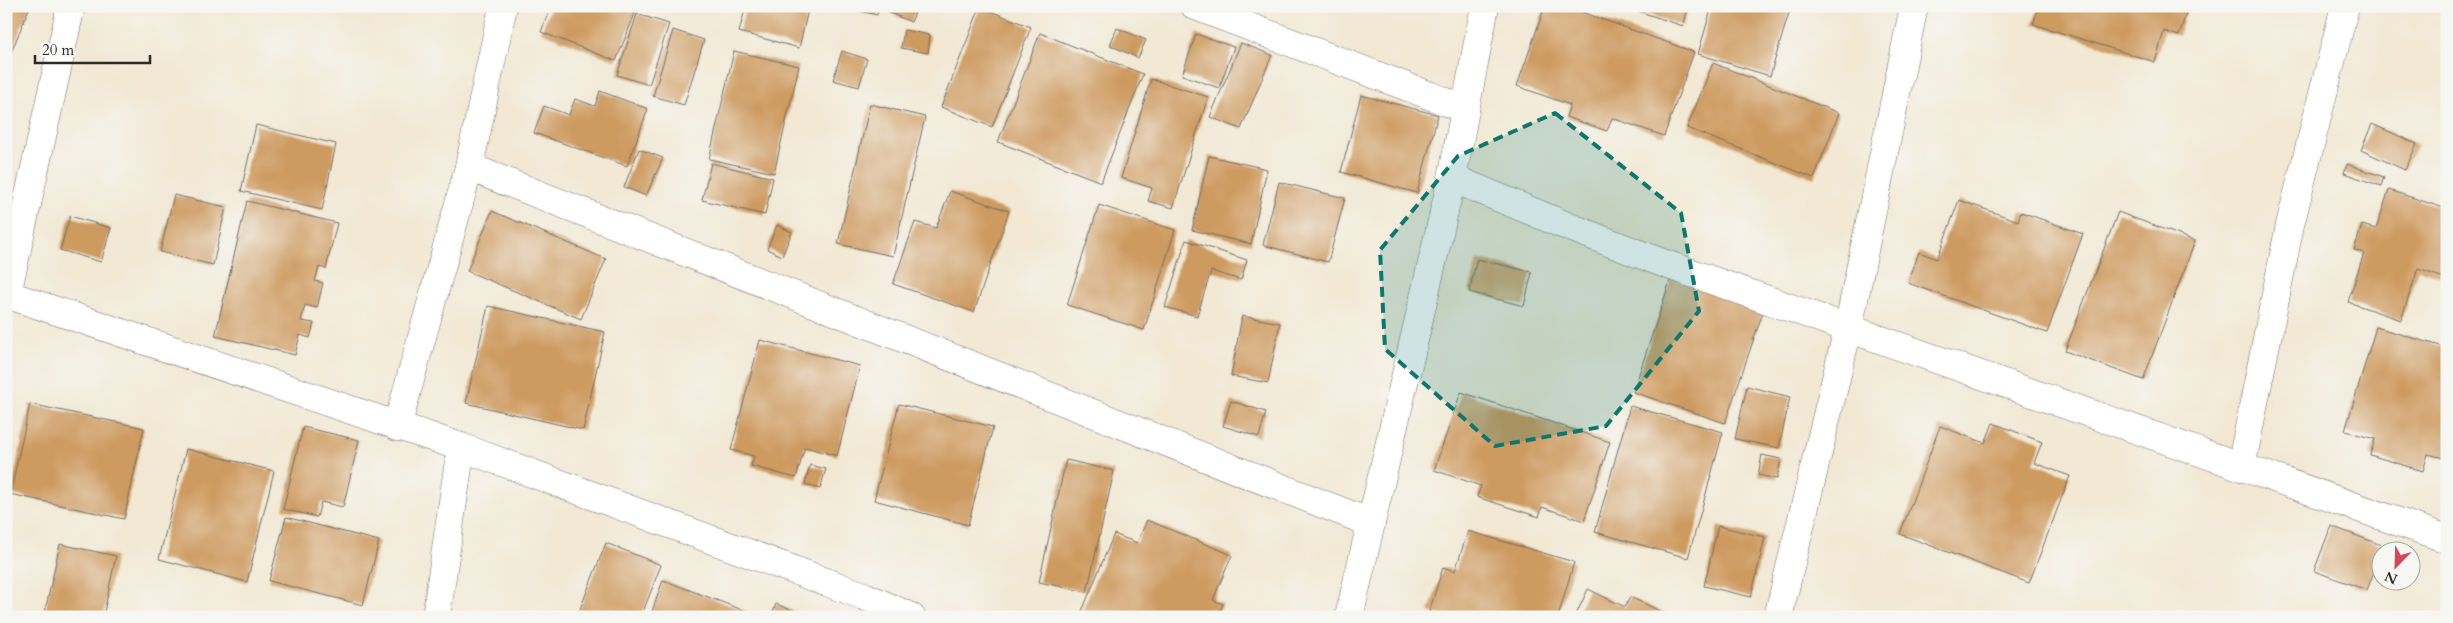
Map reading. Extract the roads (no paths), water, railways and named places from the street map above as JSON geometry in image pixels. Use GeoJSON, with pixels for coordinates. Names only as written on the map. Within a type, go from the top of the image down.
{"type":"FeatureCollection","features":[{"type":"Feature","properties":{"kind":"street"},"geometry":{"type":"LineString","coordinates":[[71,6],[6,294],[461,447],[862,607],[911,617]]}},
{"type":"Feature","properties":{"kind":"street"},"geometry":{"type":"LineString","coordinates":[[397,427],[469,166],[503,6]]}},
{"type":"Feature","properties":{"kind":"street"},"geometry":{"type":"LineString","coordinates":[[1195,6],[1465,108]]}},
{"type":"Feature","properties":{"kind":"street"},"geometry":{"type":"LineString","coordinates":[[1349,617],[1452,178],[1485,6]]}},
{"type":"Feature","properties":{"kind":"street"},"geometry":{"type":"LineString","coordinates":[[1778,617],[1848,329],[1914,6]]}},
{"type":"Feature","properties":{"kind":"street"},"geometry":{"type":"LineString","coordinates":[[2241,467],[2290,225],[2345,6]]}},
{"type":"Feature","properties":{"kind":"street"},"geometry":{"type":"LineString","coordinates":[[469,166],[1371,523]]}},
{"type":"Feature","properties":{"kind":"street"},"geometry":{"type":"LineString","coordinates":[[1452,178],[1571,228],[1848,329],[2447,539]]}},
{"type":"Feature","properties":{"kind":"street"},"geometry":{"type":"LineString","coordinates":[[436,617],[461,447]]}}]}
